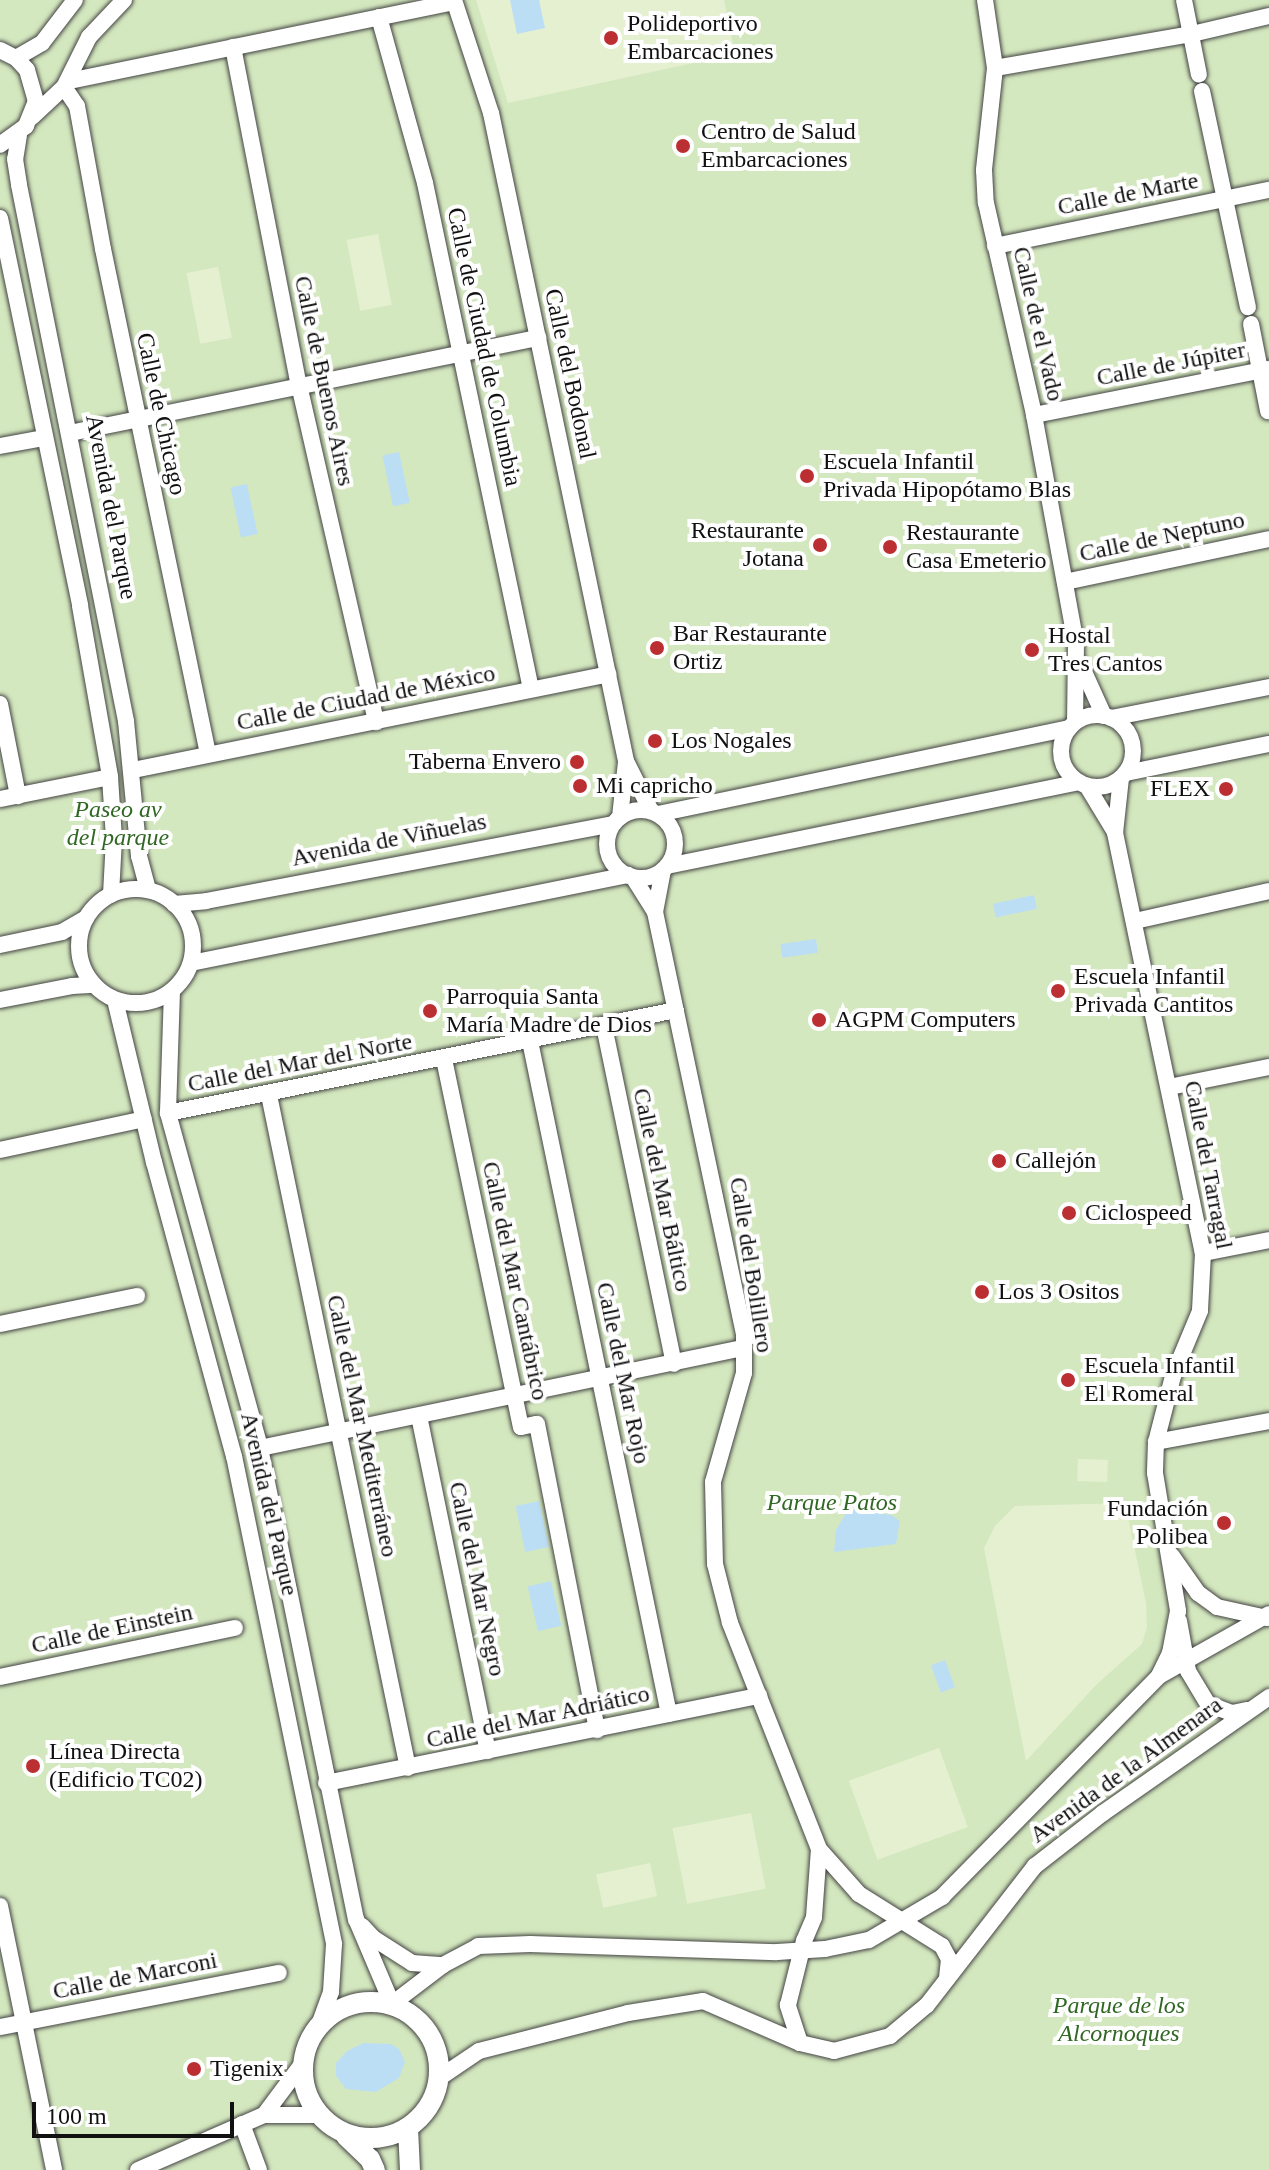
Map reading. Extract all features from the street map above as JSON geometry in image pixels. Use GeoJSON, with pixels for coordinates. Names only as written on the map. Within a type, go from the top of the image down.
{"type":"FeatureCollection","features":[{"type":"Feature","properties":{"kind":"street"},"geometry":{"type":"LineString","coordinates":[[16,58],[42,43],[75,0]]}},
{"type":"Feature","properties":{"kind":"street"},"geometry":{"type":"LineString","coordinates":[[0,145],[19,135],[32,117],[67,84],[89,37],[124,0]]}},
{"type":"Feature","properties":{"kind":"street","name":"Calle de el Vado"},"geometry":{"type":"LineString","coordinates":[[985,0],[995,68],[984,170],[995,246],[1034,415],[1078,656]]}},
{"type":"Feature","properties":{"kind":"street"},"geometry":{"type":"LineString","coordinates":[[1184,0],[1224,200],[1265,370],[1268,411]]}},
{"type":"Feature","properties":{"kind":"street"},"geometry":{"type":"LineString","coordinates":[[67,84],[454,1]]}},
{"type":"Feature","properties":{"kind":"street","name":"Calle del Bodonal"},"geometry":{"type":"LineString","coordinates":[[454,1],[491,113],[626,761],[654,813]]}},
{"type":"Feature","properties":{"kind":"street"},"geometry":{"type":"LineString","coordinates":[[995,68],[1192,34],[1269,16]]}},
{"type":"Feature","properties":{"kind":"street","name":"Calle de Ciudad de Columbia"},"geometry":{"type":"LineString","coordinates":[[379,17],[425,183],[531,689]]}},
{"type":"Feature","properties":{"kind":"street","name":"Calle de Buenos Aires"},"geometry":{"type":"LineString","coordinates":[[233,47],[299,385],[376,722]]}},
{"type":"Feature","properties":{"kind":"street"},"geometry":{"type":"LineString","coordinates":[[0,50],[16,58],[34,85],[32,117]]}},
{"type":"Feature","properties":{"kind":"street","name":"Calle de Chicago"},"geometry":{"type":"LineString","coordinates":[[67,84],[77,106],[137,418],[208,754]]}},
{"type":"Feature","properties":{"kind":"street","name":"Avenida del Parque"},"geometry":{"type":"LineString","coordinates":[[19,135],[15,159],[19,185],[70,433],[133,770],[139,856],[148,890]]}},
{"type":"Feature","properties":{"kind":"street","name":"Calle de Marte"},"geometry":{"type":"LineString","coordinates":[[995,246],[1269,190]]}},
{"type":"Feature","properties":{"kind":"street","name":"Avenida del Parque"},"geometry":{"type":"LineString","coordinates":[[0,218],[80,606],[110,777],[114,839],[111,895]]}},
{"type":"Feature","properties":{"kind":"street"},"geometry":{"type":"LineString","coordinates":[[70,433],[538,338]]}},
{"type":"Feature","properties":{"kind":"street","name":"Calle de Júpiter"},"geometry":{"type":"LineString","coordinates":[[1034,415],[1265,370]]}},
{"type":"Feature","properties":{"kind":"street"},"geometry":{"type":"LineString","coordinates":[[0,446],[44,438]]}},
{"type":"Feature","properties":{"kind":"street","name":"Calle de Neptuno"},"geometry":{"type":"LineString","coordinates":[[1065,582],[1269,539]]}},
{"type":"Feature","properties":{"kind":"street"},"geometry":{"type":"LineString","coordinates":[[1078,656],[1108,717]]}},
{"type":"Feature","properties":{"kind":"street"},"geometry":{"type":"LineString","coordinates":[[1078,656],[1072,725],[1061,756],[1064,767],[1083,784]]}},
{"type":"Feature","properties":{"kind":"street","name":"Calle de Ciudad de México"},"geometry":{"type":"LineString","coordinates":[[133,770],[608,674]]}},
{"type":"Feature","properties":{"kind":"street"},"geometry":{"type":"LineString","coordinates":[[1108,717],[1269,687]]}},
{"type":"Feature","properties":{"kind":"street"},"geometry":{"type":"LineString","coordinates":[[0,704],[18,796]]}},
{"type":"Feature","properties":{"kind":"street"},"geometry":{"type":"LineString","coordinates":[[1123,776],[1133,753],[1132,741],[1121,723],[1094,715],[1072,725],[654,813],[640,810],[616,820],[607,847],[617,869],[643,878],[665,868],[1083,784],[1105,786],[1123,776],[1269,744]]}},
{"type":"Feature","properties":{"kind":"street","name":"Calle del Bodonal"},"geometry":{"type":"LineString","coordinates":[[616,820],[626,761]]}},
{"type":"Feature","properties":{"kind":"street","name":"Calle del Tarragal"},"geometry":{"type":"LineString","coordinates":[[1115,833],[1123,776]]}},
{"type":"Feature","properties":{"kind":"street"},"geometry":{"type":"LineString","coordinates":[[0,799],[110,777]]}},
{"type":"Feature","properties":{"kind":"street","name":"Calle del Tarragal"},"geometry":{"type":"LineString","coordinates":[[1083,784],[1115,833],[1203,1253],[1200,1311],[1173,1376],[1156,1442],[1155,1473],[1186,1661],[1193,1685],[1208,1704],[1232,1713],[1250,1710]]}},
{"type":"Feature","properties":{"kind":"street"},"geometry":{"type":"LineString","coordinates":[[654,813],[674,834],[675,846],[665,868],[655,912]]}},
{"type":"Feature","properties":{"kind":"street","name":"Avenida de Viñuelas"},"geometry":{"type":"LineString","coordinates":[[174,904],[206,901],[616,820]]}},
{"type":"Feature","properties":{"kind":"street"},"geometry":{"type":"LineString","coordinates":[[630,876],[655,912]]}},
{"type":"Feature","properties":{"kind":"street"},"geometry":{"type":"LineString","coordinates":[[191,963],[630,876]]}},
{"type":"Feature","properties":{"kind":"street"},"geometry":{"type":"LineString","coordinates":[[0,945],[62,932],[86,918],[111,895],[129,889],[148,890],[174,904],[191,931],[191,963],[172,991],[145,1003],[115,1000],[94,985],[79,956],[79,934],[86,918]]}},
{"type":"Feature","properties":{"kind":"street"},"geometry":{"type":"LineString","coordinates":[[1135,921],[1269,891]]}},
{"type":"Feature","properties":{"kind":"street","name":"Calle del Bolillero"},"geometry":{"type":"LineString","coordinates":[[655,912],[711,1167],[744,1348],[744,1373],[738,1399],[713,1482],[715,1564],[730,1623],[819,1849]]}},
{"type":"Feature","properties":{"kind":"street"},"geometry":{"type":"LineString","coordinates":[[0,1000],[94,985]]}},
{"type":"Feature","properties":{"kind":"street","name":"Avenida del Parque"},"geometry":{"type":"LineString","coordinates":[[172,991],[168,1113],[260,1448],[356,1919],[392,2004]]}},
{"type":"Feature","properties":{"kind":"street","name":"Avenida del Parque"},"geometry":{"type":"LineString","coordinates":[[115,1000],[234,1456],[334,1944],[331,1992],[320,2023]]}},
{"type":"Feature","properties":{"kind":"street","name":"Calle del Mar del Norte"},"geometry":{"type":"LineString","coordinates":[[168,1113],[269,1095],[676,1010]]}},
{"type":"Feature","properties":{"kind":"street","name":"Calle del Mar Báltico"},"geometry":{"type":"LineString","coordinates":[[604,1026],[674,1364]]}},
{"type":"Feature","properties":{"kind":"street","name":"Calle del Mar Rojo"},"geometry":{"type":"LineString","coordinates":[[530,1041],[669,1714]]}},
{"type":"Feature","properties":{"kind":"street","name":"Calle del Mar Cantábrico"},"geometry":{"type":"LineString","coordinates":[[444,1059],[521,1427],[537,1424],[597,1730]]}},
{"type":"Feature","properties":{"kind":"street"},"geometry":{"type":"LineString","coordinates":[[1169,1087],[1269,1067]]}},
{"type":"Feature","properties":{"kind":"street","name":"Calle del Mar Mediterráneo"},"geometry":{"type":"LineString","coordinates":[[269,1095],[408,1768]]}},
{"type":"Feature","properties":{"kind":"street"},"geometry":{"type":"LineString","coordinates":[[0,1150],[144,1119]]}},
{"type":"Feature","properties":{"kind":"street"},"geometry":{"type":"LineString","coordinates":[[1203,1253],[1269,1240]]}},
{"type":"Feature","properties":{"kind":"street"},"geometry":{"type":"LineString","coordinates":[[0,1324],[137,1296]]}},
{"type":"Feature","properties":{"kind":"street"},"geometry":{"type":"LineString","coordinates":[[260,1448],[744,1348]]}},
{"type":"Feature","properties":{"kind":"street","name":"Calle del Mar Negro"},"geometry":{"type":"LineString","coordinates":[[419,1416],[488,1751]]}},
{"type":"Feature","properties":{"kind":"street"},"geometry":{"type":"LineString","coordinates":[[1156,1442],[1269,1421]]}},
{"type":"Feature","properties":{"kind":"street","name":"Calle del Tarragal"},"geometry":{"type":"LineString","coordinates":[[1168,1550],[1198,1593],[1217,1607],[1267,1617]]}},
{"type":"Feature","properties":{"kind":"street","name":"Calle del Tarragal"},"geometry":{"type":"LineString","coordinates":[[1159,1676],[1170,1653],[1178,1611]]}},
{"type":"Feature","properties":{"kind":"street","name":"Avenida de la Almenara"},"geometry":{"type":"LineString","coordinates":[[392,2004],[443,1965],[478,1946],[801,1951],[869,1940],[942,1897],[1159,1676],[1267,1617]]}},
{"type":"Feature","properties":{"kind":"street","name":"Calle de Einstein"},"geometry":{"type":"LineString","coordinates":[[0,1677],[235,1628]]}},
{"type":"Feature","properties":{"kind":"street","name":"Calle del Mar Adriático"},"geometry":{"type":"LineString","coordinates":[[326,1783],[759,1696]]}},
{"type":"Feature","properties":{"kind":"street","name":"Avenida de la Almenara"},"geometry":{"type":"LineString","coordinates":[[439,2078],[479,2051],[628,2013],[703,2001],[800,2043],[834,2051],[890,2036],[927,2005],[1035,1866],[1103,1813],[1269,1697]]}},
{"type":"Feature","properties":{"kind":"street"},"geometry":{"type":"LineString","coordinates":[[819,1849],[859,1894],[942,1946],[949,1959],[947,1979]]}},
{"type":"Feature","properties":{"kind":"street"},"geometry":{"type":"LineString","coordinates":[[800,2043],[788,2005],[801,1951],[814,1917],[819,1849]]}},
{"type":"Feature","properties":{"kind":"street"},"geometry":{"type":"LineString","coordinates":[[0,1906],[54,2170]]}},
{"type":"Feature","properties":{"kind":"street"},"geometry":{"type":"LineString","coordinates":[[356,1919],[373,1938],[412,1963],[443,1965]]}},
{"type":"Feature","properties":{"kind":"street","name":"Calle de Marconi"},"geometry":{"type":"LineString","coordinates":[[0,2027],[279,1973]]}},
{"type":"Feature","properties":{"kind":"street"},"geometry":{"type":"LineString","coordinates":[[343,2133],[365,2138],[387,2137],[408,2128],[428,2106],[439,2078],[439,2058],[433,2040],[422,2023],[392,2004],[370,2001],[351,2004],[320,2023],[307,2042],[302,2064],[304,2087],[319,2115],[370,2159],[375,2170]]}},
{"type":"Feature","properties":{"kind":"street"},"geometry":{"type":"LineString","coordinates":[[264,2115],[302,2064]]}},
{"type":"Feature","properties":{"kind":"street"},"geometry":{"type":"LineString","coordinates":[[138,2170],[264,2115],[319,2115]]}},
{"type":"Feature","properties":{"kind":"street"},"geometry":{"type":"LineString","coordinates":[[242,2124],[259,2170]]}},
{"type":"Feature","properties":{"kind":"street"},"geometry":{"type":"LineString","coordinates":[[408,2128],[410,2170]]}},
{"type":"Feature","properties":{"kind":"green space"},"geometry":{"type":"Polygon","coordinates":[[[0,0],[1269,0],[1269,2170],[0,2170],[0,0]]]}},
{"type":"Feature","properties":{"kind":"green space","name":"Polideportivo Embarcaciones"},"geometry":{"type":"Polygon","coordinates":[[[476,0],[724,0],[735,54],[508,103],[476,0]]]}},
{"type":"Feature","properties":{"kind":"green space"},"geometry":{"type":"Polygon","coordinates":[[[378,234],[392,305],[360,311],[347,240],[378,234]]]}},
{"type":"Feature","properties":{"kind":"green space"},"geometry":{"type":"Polygon","coordinates":[[[218,267],[232,338],[200,344],[187,273],[218,267]]]}},
{"type":"Feature","properties":{"kind":"green space"},"geometry":{"type":"Polygon","coordinates":[[[1078,1459],[1108,1460],[1107,1482],[1077,1481],[1078,1459]]]}},
{"type":"Feature","properties":{"kind":"green space"},"geometry":{"type":"Polygon","coordinates":[[[1125,1503],[1146,1603],[1147,1627],[1142,1644],[1097,1684],[1026,1761],[984,1548],[995,1526],[1015,1506],[1125,1503]]]}},
{"type":"Feature","properties":{"kind":"green space"},"geometry":{"type":"Polygon","coordinates":[[[939,1748],[968,1827],[878,1860],[849,1781],[939,1748]]]}},
{"type":"Feature","properties":{"kind":"green space"},"geometry":{"type":"Polygon","coordinates":[[[751,1813],[766,1889],[687,1904],[672,1828],[751,1813]]]}},
{"type":"Feature","properties":{"kind":"green space"},"geometry":{"type":"Polygon","coordinates":[[[650,1863],[657,1896],[603,1908],[596,1874],[650,1863]]]}},
{"type":"Feature","properties":{"kind":"water"},"geometry":{"type":"Polygon","coordinates":[[[510,0],[539,0],[545,28],[517,34],[510,0]]]}},
{"type":"Feature","properties":{"kind":"water"},"geometry":{"type":"Polygon","coordinates":[[[399,452],[410,503],[393,506],[382,456],[399,452]]]}},
{"type":"Feature","properties":{"kind":"water"},"geometry":{"type":"Polygon","coordinates":[[[247,484],[258,534],[241,537],[230,488],[247,484]]]}},
{"type":"Feature","properties":{"kind":"water"},"geometry":{"type":"Polygon","coordinates":[[[1034,895],[1037,909],[996,917],[993,904],[1034,895]]]}},
{"type":"Feature","properties":{"kind":"water"},"geometry":{"type":"Polygon","coordinates":[[[816,939],[818,953],[782,958],[780,944],[816,939]]]}},
{"type":"Feature","properties":{"kind":"water"},"geometry":{"type":"Polygon","coordinates":[[[539,1501],[549,1547],[525,1552],[516,1506],[539,1501]]]}},
{"type":"Feature","properties":{"kind":"water"},"geometry":{"type":"Polygon","coordinates":[[[849,1508],[891,1515],[900,1521],[896,1544],[834,1552],[836,1530],[849,1508]]]}},
{"type":"Feature","properties":{"kind":"water"},"geometry":{"type":"Polygon","coordinates":[[[551,1581],[561,1626],[538,1631],[528,1586],[551,1581]]]}},
{"type":"Feature","properties":{"kind":"water"},"geometry":{"type":"Polygon","coordinates":[[[945,1660],[955,1687],[941,1692],[931,1665],[945,1660]]]}},
{"type":"Feature","properties":{"kind":"water"},"geometry":{"type":"Polygon","coordinates":[[[363,2043],[391,2044],[399,2049],[405,2062],[399,2078],[376,2092],[346,2089],[336,2076],[336,2063],[347,2051],[363,2043]]]}},
{"type":"Feature","properties":{"kind":"place","name":"Polideportivo Embarcaciones"},"geometry":{"type":"Point","coordinates":[611,38]}},
{"type":"Feature","properties":{"kind":"place","name":"Centro de Salud Embarcaciones"},"geometry":{"type":"Point","coordinates":[683,146]}},
{"type":"Feature","properties":{"kind":"place","name":"Escuela Infantil Privada Hipopótamo Blas"},"geometry":{"type":"Point","coordinates":[807,476]}},
{"type":"Feature","properties":{"kind":"place","name":"Restaurante Jotana"},"geometry":{"type":"Point","coordinates":[820,545]}},
{"type":"Feature","properties":{"kind":"place","name":"Restaurante Casa Emeterio"},"geometry":{"type":"Point","coordinates":[890,547]}},
{"type":"Feature","properties":{"kind":"place","name":"Bar Restaurante Ortiz"},"geometry":{"type":"Point","coordinates":[657,648]}},
{"type":"Feature","properties":{"kind":"place","name":"Hostal Tres Cantos"},"geometry":{"type":"Point","coordinates":[1032,650]}},
{"type":"Feature","properties":{"kind":"place","name":"Los Nogales"},"geometry":{"type":"Point","coordinates":[655,741]}},
{"type":"Feature","properties":{"kind":"place","name":"Taberna Envero"},"geometry":{"type":"Point","coordinates":[577,762]}},
{"type":"Feature","properties":{"kind":"place","name":"Mi capricho"},"geometry":{"type":"Point","coordinates":[580,786]}},
{"type":"Feature","properties":{"kind":"place","name":"FLEX"},"geometry":{"type":"Point","coordinates":[1226,789]}},
{"type":"Feature","properties":{"kind":"place","name":"Escuela Infantil Privada Cantitos"},"geometry":{"type":"Point","coordinates":[1058,991]}},
{"type":"Feature","properties":{"kind":"place","name":"Parroquia Santa María Madre de Dios"},"geometry":{"type":"Point","coordinates":[430,1011]}},
{"type":"Feature","properties":{"kind":"place","name":"AGPM Computers"},"geometry":{"type":"Point","coordinates":[819,1020]}},
{"type":"Feature","properties":{"kind":"place","name":"Callejón"},"geometry":{"type":"Point","coordinates":[999,1161]}},
{"type":"Feature","properties":{"kind":"place","name":"Ciclospeed"},"geometry":{"type":"Point","coordinates":[1069,1213]}},
{"type":"Feature","properties":{"kind":"place","name":"Los 3 Ositos"},"geometry":{"type":"Point","coordinates":[982,1292]}},
{"type":"Feature","properties":{"kind":"place","name":"Escuela Infantil El Romeral"},"geometry":{"type":"Point","coordinates":[1068,1380]}},
{"type":"Feature","properties":{"kind":"place","name":"Fundación Polibea"},"geometry":{"type":"Point","coordinates":[1224,1523]}},
{"type":"Feature","properties":{"kind":"place","name":"Línea Directa (Edificio TC02)"},"geometry":{"type":"Point","coordinates":[33,1766]}},
{"type":"Feature","properties":{"kind":"place","name":"Tigenix"},"geometry":{"type":"Point","coordinates":[194,2069]}},
{"type":"Feature","properties":{"kind":"park label","name":"Paseo av del parque"},"geometry":{"type":"Point","coordinates":[118,824]}},
{"type":"Feature","properties":{"kind":"park label","name":"Parque Patos"},"geometry":{"type":"Point","coordinates":[832,1503]}},
{"type":"Feature","properties":{"kind":"park label","name":"Parque de los Alcornoques"},"geometry":{"type":"Point","coordinates":[1119,2020]}}]}
